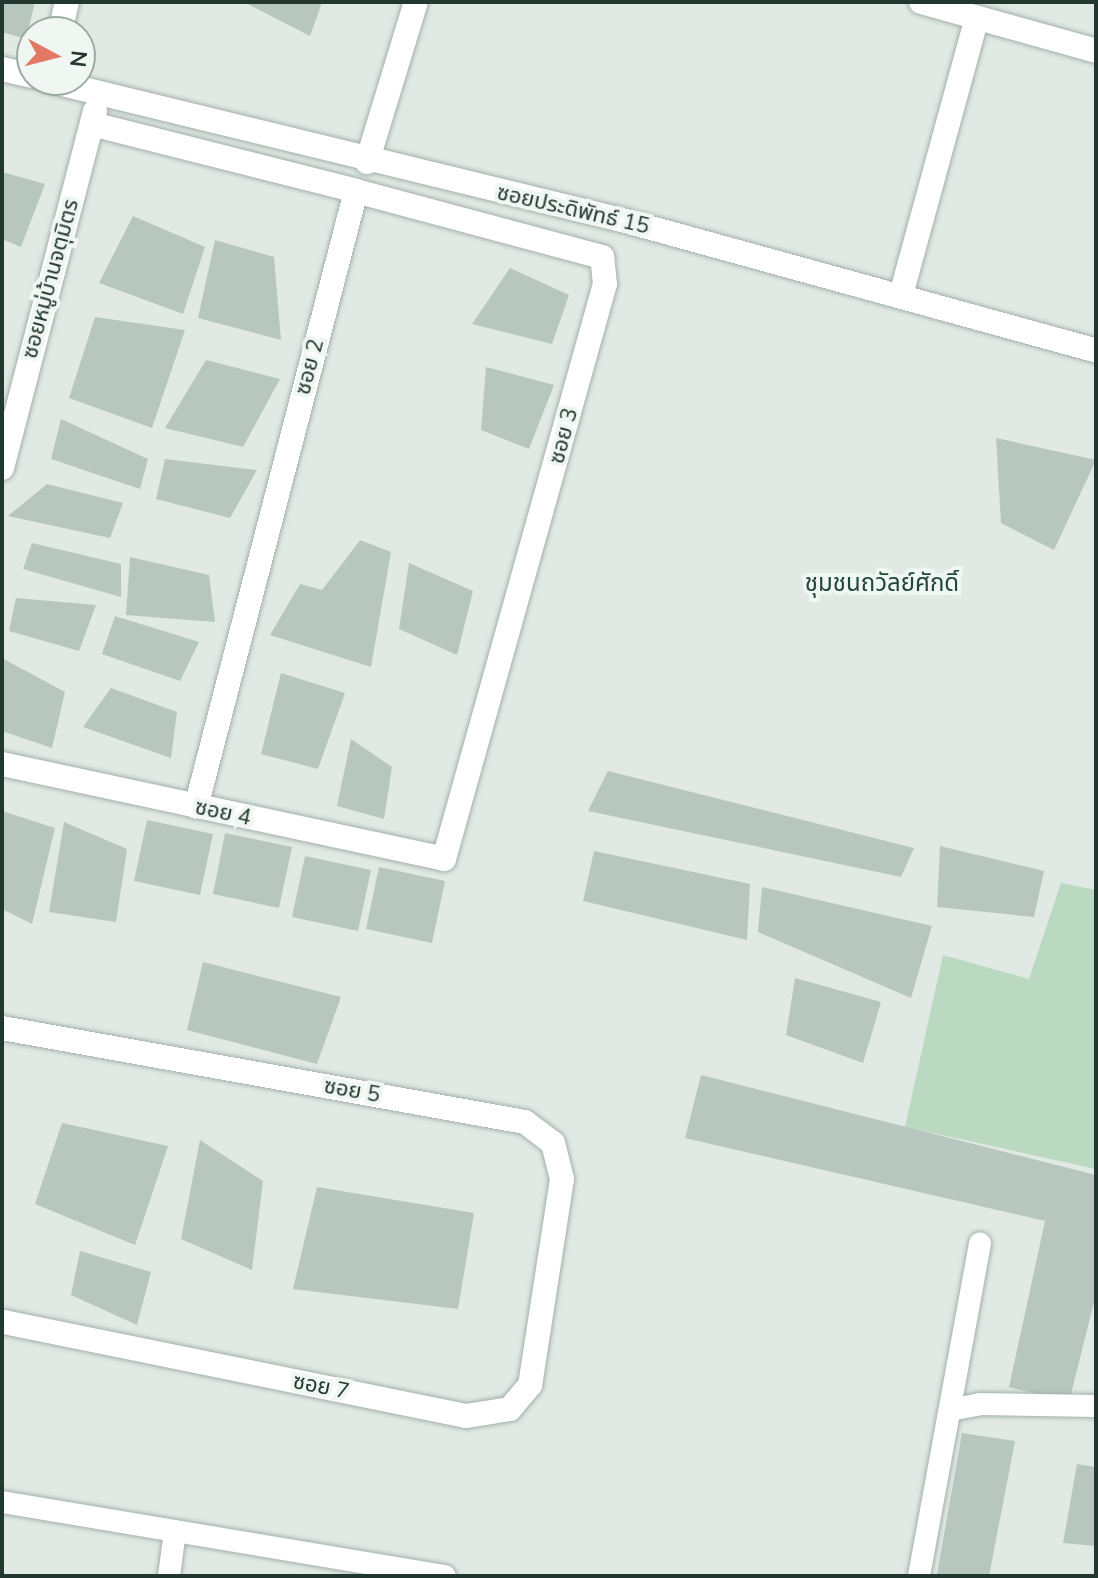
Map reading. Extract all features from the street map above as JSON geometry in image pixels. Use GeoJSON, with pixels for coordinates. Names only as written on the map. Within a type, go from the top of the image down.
{"type":"FeatureCollection","features":[{"type":"Feature","properties":{"kind":"street"},"geometry":{"type":"LineString","coordinates":[[367,162],[416,2]]}},
{"type":"Feature","properties":{"kind":"street"},"geometry":{"type":"LineString","coordinates":[[935,4],[1096,51]]}},
{"type":"Feature","properties":{"kind":"street"},"geometry":{"type":"LineString","coordinates":[[901,295],[977,18]]}},
{"type":"Feature","properties":{"kind":"street","name":"ซอยประดิพัทธ์ 15"},"geometry":{"type":"LineString","coordinates":[[96,88],[367,162],[622,220],[1096,351]]}},
{"type":"Feature","properties":{"kind":"street","name":"ซอยหมู่บ้านจตุมิตร"},"geometry":{"type":"LineString","coordinates":[[2,468],[100,89]]}},
{"type":"Feature","properties":{"kind":"street"},"geometry":{"type":"LineString","coordinates":[[92,124],[356,191]]}},
{"type":"Feature","properties":{"kind":"street","name":"ซอย 2"},"geometry":{"type":"LineString","coordinates":[[196,807],[356,191]]}},
{"type":"Feature","properties":{"kind":"street","name":"ซอย 3"},"geometry":{"type":"LineString","coordinates":[[356,191],[602,257],[601,299],[444,859]]}},
{"type":"Feature","properties":{"kind":"street","name":"ซอย 4"},"geometry":{"type":"LineString","coordinates":[[2,764],[444,859]]}},
{"type":"Feature","properties":{"kind":"street","name":"ซอย 5"},"geometry":{"type":"LineString","coordinates":[[2,1028],[525,1122],[553,1143],[562,1179],[548,1284]]}},
{"type":"Feature","properties":{"kind":"street","name":"ซอย 7"},"geometry":{"type":"LineString","coordinates":[[2,1322],[466,1416],[510,1409],[530,1385],[548,1284]]}},
{"type":"Feature","properties":{"kind":"lane"},"geometry":{"type":"LineString","coordinates":[[919,1576],[980,1244]]}},
{"type":"Feature","properties":{"kind":"lane"},"geometry":{"type":"LineString","coordinates":[[950,1410],[980,1404],[1096,1406]]}},
{"type":"Feature","properties":{"kind":"lane"},"geometry":{"type":"LineString","coordinates":[[2,1502],[445,1576]]}},
{"type":"Feature","properties":{"kind":"lane"},"geometry":{"type":"LineString","coordinates":[[169,1576],[175,1531]]}},
{"type":"Feature","properties":{"kind":"green space"},"geometry":{"type":"Polygon","coordinates":[[[1061,883],[1096,890],[1096,1169],[905,1127],[943,955],[1029,979],[1061,883]]]}},
{"type":"Feature","properties":{"kind":"building"},"geometry":{"type":"Polygon","coordinates":[[[2,2],[35,2],[32,16],[16,16],[16,36],[2,32],[2,2]]]}},
{"type":"Feature","properties":{"kind":"building"},"geometry":{"type":"Polygon","coordinates":[[[244,2],[322,2],[310,36],[244,2]]]}},
{"type":"Feature","properties":{"kind":"building"},"geometry":{"type":"Polygon","coordinates":[[[2,172],[45,184],[21,247],[2,239],[2,172]]]}},
{"type":"Feature","properties":{"kind":"building"},"geometry":{"type":"Polygon","coordinates":[[[133,216],[205,247],[183,314],[99,283],[133,216]]]}},
{"type":"Feature","properties":{"kind":"building"},"geometry":{"type":"Polygon","coordinates":[[[215,240],[274,257],[281,340],[198,318],[215,240]]]}},
{"type":"Feature","properties":{"kind":"building"},"geometry":{"type":"Polygon","coordinates":[[[510,268],[569,295],[552,344],[472,324],[510,268]]]}},
{"type":"Feature","properties":{"kind":"building"},"geometry":{"type":"Polygon","coordinates":[[[95,317],[185,330],[152,428],[69,398],[95,317]]]}},
{"type":"Feature","properties":{"kind":"building"},"geometry":{"type":"Polygon","coordinates":[[[206,360],[280,379],[243,447],[165,428],[206,360]]]}},
{"type":"Feature","properties":{"kind":"building"},"geometry":{"type":"Polygon","coordinates":[[[486,367],[554,385],[529,449],[481,430],[486,367]]]}},
{"type":"Feature","properties":{"kind":"building"},"geometry":{"type":"Polygon","coordinates":[[[61,419],[148,459],[140,489],[51,459],[61,419]]]}},
{"type":"Feature","properties":{"kind":"building"},"geometry":{"type":"Polygon","coordinates":[[[996,438],[1096,460],[1054,550],[1001,523],[996,438]]]}},
{"type":"Feature","properties":{"kind":"building"},"geometry":{"type":"Polygon","coordinates":[[[165,459],[257,470],[230,518],[156,499],[165,459]]]}},
{"type":"Feature","properties":{"kind":"building"},"geometry":{"type":"Polygon","coordinates":[[[47,484],[123,503],[110,538],[8,516],[47,484]]]}},
{"type":"Feature","properties":{"kind":"building"},"geometry":{"type":"Polygon","coordinates":[[[360,540],[391,552],[371,667],[270,635],[300,584],[322,590],[360,540]]]}},
{"type":"Feature","properties":{"kind":"building"},"geometry":{"type":"Polygon","coordinates":[[[32,543],[121,564],[121,597],[23,569],[32,543]]]}},
{"type":"Feature","properties":{"kind":"building"},"geometry":{"type":"Polygon","coordinates":[[[130,557],[209,575],[215,622],[126,615],[130,557]]]}},
{"type":"Feature","properties":{"kind":"building"},"geometry":{"type":"Polygon","coordinates":[[[409,563],[473,591],[457,655],[399,629],[409,563]]]}},
{"type":"Feature","properties":{"kind":"building"},"geometry":{"type":"Polygon","coordinates":[[[16,598],[96,605],[79,651],[9,631],[16,598]]]}},
{"type":"Feature","properties":{"kind":"building"},"geometry":{"type":"Polygon","coordinates":[[[115,616],[199,642],[180,681],[102,654],[115,616]]]}},
{"type":"Feature","properties":{"kind":"building"},"geometry":{"type":"Polygon","coordinates":[[[2,658],[65,692],[52,748],[2,731],[2,658]]]}},
{"type":"Feature","properties":{"kind":"building"},"geometry":{"type":"Polygon","coordinates":[[[281,673],[345,693],[318,769],[261,754],[281,673]]]}},
{"type":"Feature","properties":{"kind":"building"},"geometry":{"type":"Polygon","coordinates":[[[111,688],[177,712],[171,758],[83,727],[111,688]]]}},
{"type":"Feature","properties":{"kind":"building"},"geometry":{"type":"Polygon","coordinates":[[[351,739],[392,767],[384,819],[337,806],[351,739]]]}},
{"type":"Feature","properties":{"kind":"building"},"geometry":{"type":"Polygon","coordinates":[[[608,771],[914,848],[901,877],[588,811],[608,771]]]}},
{"type":"Feature","properties":{"kind":"building"},"geometry":{"type":"Polygon","coordinates":[[[2,811],[55,828],[32,924],[2,909],[2,811]]]}},
{"type":"Feature","properties":{"kind":"building"},"geometry":{"type":"Polygon","coordinates":[[[147,820],[213,834],[200,895],[134,881],[147,820]]]}},
{"type":"Feature","properties":{"kind":"building"},"geometry":{"type":"Polygon","coordinates":[[[64,822],[127,849],[116,922],[49,912],[64,822]]]}},
{"type":"Feature","properties":{"kind":"building"},"geometry":{"type":"Polygon","coordinates":[[[225,833],[292,847],[279,908],[213,894],[225,833]]]}},
{"type":"Feature","properties":{"kind":"building"},"geometry":{"type":"Polygon","coordinates":[[[940,846],[1044,871],[1034,917],[937,907],[940,846]]]}},
{"type":"Feature","properties":{"kind":"building"},"geometry":{"type":"Polygon","coordinates":[[[594,851],[750,884],[747,940],[583,901],[594,851]]]}},
{"type":"Feature","properties":{"kind":"building"},"geometry":{"type":"Polygon","coordinates":[[[305,856],[371,870],[358,931],[292,917],[305,856]]]}},
{"type":"Feature","properties":{"kind":"building"},"geometry":{"type":"Polygon","coordinates":[[[379,867],[445,881],[432,943],[366,929],[379,867]]]}},
{"type":"Feature","properties":{"kind":"building"},"geometry":{"type":"Polygon","coordinates":[[[762,887],[932,926],[911,998],[758,932],[762,887]]]}},
{"type":"Feature","properties":{"kind":"building"},"geometry":{"type":"Polygon","coordinates":[[[203,962],[341,997],[317,1064],[187,1030],[203,962]]]}},
{"type":"Feature","properties":{"kind":"building"},"geometry":{"type":"Polygon","coordinates":[[[795,978],[881,1002],[863,1063],[786,1035],[795,978]]]}},
{"type":"Feature","properties":{"kind":"building"},"geometry":{"type":"Polygon","coordinates":[[[701,1075],[1096,1175],[1096,1294],[1069,1402],[1009,1387],[1045,1221],[685,1138],[701,1075]]]}},
{"type":"Feature","properties":{"kind":"building"},"geometry":{"type":"Polygon","coordinates":[[[62,1123],[168,1146],[135,1245],[35,1204],[62,1123]]]}},
{"type":"Feature","properties":{"kind":"building"},"geometry":{"type":"Polygon","coordinates":[[[200,1140],[263,1181],[252,1270],[181,1239],[200,1140]]]}},
{"type":"Feature","properties":{"kind":"building"},"geometry":{"type":"Polygon","coordinates":[[[317,1187],[474,1213],[458,1309],[293,1289],[317,1187]]]}},
{"type":"Feature","properties":{"kind":"building"},"geometry":{"type":"Polygon","coordinates":[[[80,1251],[151,1272],[137,1325],[71,1295],[80,1251]]]}},
{"type":"Feature","properties":{"kind":"building"},"geometry":{"type":"Polygon","coordinates":[[[962,1433],[1015,1441],[989,1576],[937,1574],[962,1433]]]}},
{"type":"Feature","properties":{"kind":"building"},"geometry":{"type":"Polygon","coordinates":[[[1077,1464],[1096,1467],[1096,1546],[1063,1543],[1077,1464]]]}},
{"type":"Feature","properties":{"kind":"district","name":"ชุมชนถวัลย์ศักดิ์"},"geometry":{"type":"Point","coordinates":[882,584]}}]}
